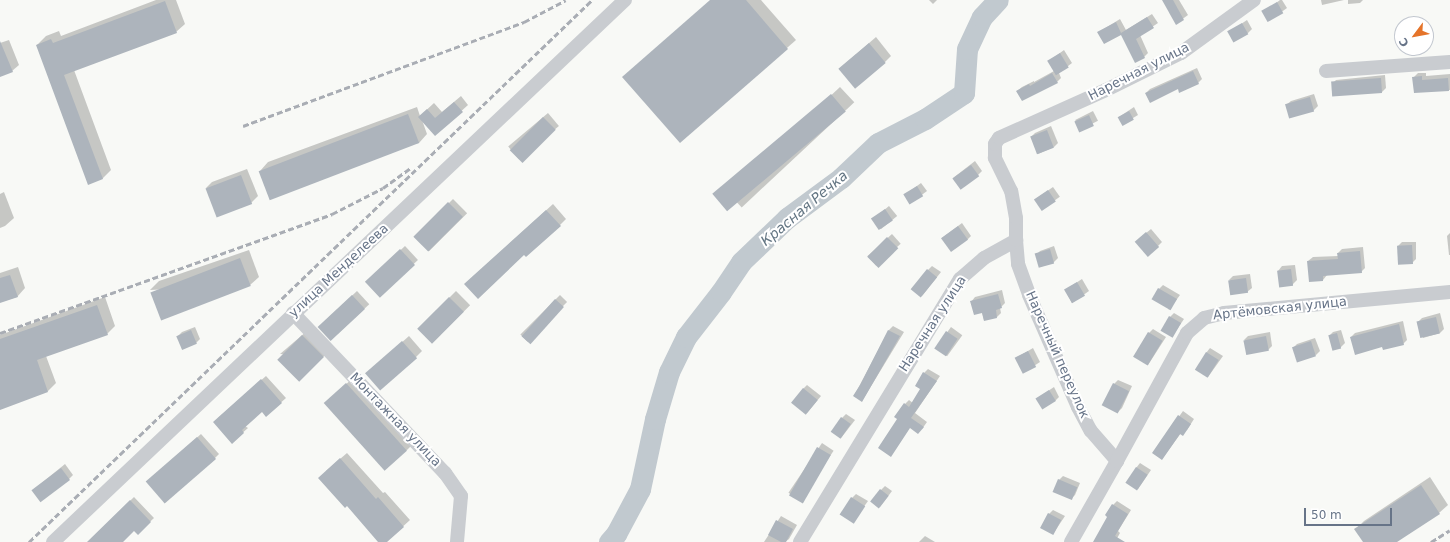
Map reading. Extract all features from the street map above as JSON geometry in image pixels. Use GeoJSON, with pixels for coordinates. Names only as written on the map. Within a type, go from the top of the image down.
{"type":"FeatureCollection","features":[{"type":"Feature","properties":{"kind":"street","name":"улица Менделеева"},"geometry":{"type":"LineString","coordinates":[[53,542],[625,0]]}},
{"type":"Feature","properties":{"kind":"street","name":"Наречная улица"},"geometry":{"type":"LineString","coordinates":[[800,542],[960,278],[984,258],[1016,240],[1016,218],[1011,191],[995,158],[995,144],[999,138],[1106,90],[1181,53],[1254,0]]}},
{"type":"Feature","properties":{"kind":"street"},"geometry":{"type":"LineString","coordinates":[[1326,71],[1450,62]]}},
{"type":"Feature","properties":{"kind":"street","name":"Наречный переулок"},"geometry":{"type":"LineString","coordinates":[[1016,240],[1020,270],[1078,407],[1091,431],[1117,461]]}},
{"type":"Feature","properties":{"kind":"street","name":"Артёмовская улица"},"geometry":{"type":"LineString","coordinates":[[1071,542],[1187,333],[1204,318],[1224,313],[1450,292]]}},
{"type":"Feature","properties":{"kind":"street","name":"Монтажная улица"},"geometry":{"type":"LineString","coordinates":[[293,313],[445,473],[461,496],[457,542]]}},
{"type":"Feature","properties":{"kind":"building"},"geometry":{"type":"Polygon","coordinates":[[[710,0],[746,0],[788,49],[680,143],[622,77],[710,0]]]}},
{"type":"Feature","properties":{"kind":"building"},"geometry":{"type":"Polygon","coordinates":[[[1162,0],[1173,0],[1184,20],[1176,25],[1162,0]]]}},
{"type":"Feature","properties":{"kind":"building"},"geometry":{"type":"Polygon","coordinates":[[[165,1],[177,33],[64,75],[103,179],[88,185],[36,45],[51,39],[53,43],[165,1]]]}},
{"type":"Feature","properties":{"kind":"building"},"geometry":{"type":"Polygon","coordinates":[[[1277,2],[1283,13],[1268,22],[1261,11],[1277,2]]]}},
{"type":"Feature","properties":{"kind":"building"},"geometry":{"type":"Polygon","coordinates":[[[1147,17],[1154,28],[1136,39],[1145,58],[1135,63],[1121,35],[1104,44],[1097,32],[1116,22],[1121,33],[1147,17]]]}},
{"type":"Feature","properties":{"kind":"building"},"geometry":{"type":"Polygon","coordinates":[[[1242,23],[1248,34],[1233,43],[1227,31],[1242,23]]]}},
{"type":"Feature","properties":{"kind":"building"},"geometry":{"type":"Polygon","coordinates":[[[0,41],[13,72],[0,77],[0,41]]]}},
{"type":"Feature","properties":{"kind":"building"},"geometry":{"type":"Polygon","coordinates":[[[869,43],[886,63],[855,89],[838,69],[869,43]]]}},
{"type":"Feature","properties":{"kind":"building"},"geometry":{"type":"Polygon","coordinates":[[[1060,53],[1069,68],[1056,75],[1047,61],[1060,53]]]}},
{"type":"Feature","properties":{"kind":"building"},"geometry":{"type":"Polygon","coordinates":[[[1193,71],[1199,84],[1179,93],[1178,89],[1150,103],[1145,93],[1193,71]]]}},
{"type":"Feature","properties":{"kind":"building"},"geometry":{"type":"Polygon","coordinates":[[[1052,73],[1058,83],[1022,101],[1016,91],[1029,84],[1030,86],[1052,73]]]}},
{"type":"Feature","properties":{"kind":"building"},"geometry":{"type":"Polygon","coordinates":[[[1422,76],[1422,80],[1448,78],[1449,91],[1414,93],[1412,77],[1422,76]]]}},
{"type":"Feature","properties":{"kind":"building"},"geometry":{"type":"Polygon","coordinates":[[[1381,78],[1382,93],[1332,96],[1331,81],[1381,78]]]}},
{"type":"Feature","properties":{"kind":"building"},"geometry":{"type":"Polygon","coordinates":[[[831,94],[846,112],[727,211],[712,194],[831,94]]]}},
{"type":"Feature","properties":{"kind":"building"},"geometry":{"type":"Polygon","coordinates":[[[1310,97],[1314,111],[1289,119],[1285,104],[1310,97]]]}},
{"type":"Feature","properties":{"kind":"building"},"geometry":{"type":"Polygon","coordinates":[[[454,102],[463,112],[435,136],[418,117],[427,109],[435,118],[454,102]]]}},
{"type":"Feature","properties":{"kind":"building"},"geometry":{"type":"Polygon","coordinates":[[[1129,111],[1134,120],[1122,126],[1118,117],[1129,111]]]}},
{"type":"Feature","properties":{"kind":"building"},"geometry":{"type":"Polygon","coordinates":[[[408,114],[419,143],[270,200],[259,171],[408,114]]]}},
{"type":"Feature","properties":{"kind":"building"},"geometry":{"type":"Polygon","coordinates":[[[1089,115],[1094,126],[1079,132],[1074,122],[1089,115]]]}},
{"type":"Feature","properties":{"kind":"building"},"geometry":{"type":"Polygon","coordinates":[[[543,117],[556,130],[522,163],[510,150],[543,117]]]}},
{"type":"Feature","properties":{"kind":"building"},"geometry":{"type":"Polygon","coordinates":[[[1047,130],[1054,148],[1037,154],[1030,136],[1047,130]]]}},
{"type":"Feature","properties":{"kind":"building"},"geometry":{"type":"Polygon","coordinates":[[[971,165],[979,176],[961,190],[952,179],[971,165]]]}},
{"type":"Feature","properties":{"kind":"building"},"geometry":{"type":"Polygon","coordinates":[[[241,175],[252,204],[217,218],[206,189],[241,175]]]}},
{"type":"Feature","properties":{"kind":"building"},"geometry":{"type":"Polygon","coordinates":[[[917,186],[923,196],[909,205],[903,194],[917,186]]]}},
{"type":"Feature","properties":{"kind":"building"},"geometry":{"type":"Polygon","coordinates":[[[1048,190],[1056,202],[1042,211],[1034,200],[1048,190]]]}},
{"type":"Feature","properties":{"kind":"building"},"geometry":{"type":"Polygon","coordinates":[[[448,202],[463,217],[428,251],[413,237],[448,202]]]}},
{"type":"Feature","properties":{"kind":"building"},"geometry":{"type":"Polygon","coordinates":[[[885,209],[893,221],[879,230],[871,219],[885,209]]]}},
{"type":"Feature","properties":{"kind":"building"},"geometry":{"type":"Polygon","coordinates":[[[546,210],[561,226],[526,257],[524,255],[478,299],[464,284],[546,210]]]}},
{"type":"Feature","properties":{"kind":"building"},"geometry":{"type":"Polygon","coordinates":[[[958,226],[968,240],[951,252],[941,238],[958,226]]]}},
{"type":"Feature","properties":{"kind":"building"},"geometry":{"type":"Polygon","coordinates":[[[1146,232],[1159,247],[1148,257],[1135,242],[1146,232]]]}},
{"type":"Feature","properties":{"kind":"building"},"geometry":{"type":"Polygon","coordinates":[[[887,237],[898,248],[879,268],[867,257],[887,237]]]}},
{"type":"Feature","properties":{"kind":"building"},"geometry":{"type":"Polygon","coordinates":[[[1412,245],[1413,264],[1398,265],[1397,246],[1412,245]]]}},
{"type":"Feature","properties":{"kind":"building"},"geometry":{"type":"Polygon","coordinates":[[[400,249],[415,265],[380,298],[365,282],[400,249]]]}},
{"type":"Feature","properties":{"kind":"building"},"geometry":{"type":"Polygon","coordinates":[[[1050,249],[1054,263],[1039,268],[1035,253],[1050,249]]]}},
{"type":"Feature","properties":{"kind":"building"},"geometry":{"type":"Polygon","coordinates":[[[1360,251],[1362,273],[1323,276],[1323,281],[1309,282],[1307,261],[1338,259],[1337,253],[1360,251]]]}},
{"type":"Feature","properties":{"kind":"building"},"geometry":{"type":"Polygon","coordinates":[[[240,258],[251,286],[161,320],[150,292],[240,258]]]}},
{"type":"Feature","properties":{"kind":"building"},"geometry":{"type":"Polygon","coordinates":[[[927,269],[937,277],[921,297],[911,289],[927,269]]]}},
{"type":"Feature","properties":{"kind":"building"},"geometry":{"type":"Polygon","coordinates":[[[1291,269],[1293,286],[1279,288],[1277,271],[1291,269]]]}},
{"type":"Feature","properties":{"kind":"building"},"geometry":{"type":"Polygon","coordinates":[[[10,275],[18,297],[0,303],[0,278],[10,275]]]}},
{"type":"Feature","properties":{"kind":"building"},"geometry":{"type":"Polygon","coordinates":[[[1246,278],[1248,293],[1230,295],[1228,281],[1246,278]]]}},
{"type":"Feature","properties":{"kind":"building"},"geometry":{"type":"Polygon","coordinates":[[[1077,282],[1085,296],[1072,303],[1064,290],[1077,282]]]}},
{"type":"Feature","properties":{"kind":"building"},"geometry":{"type":"Polygon","coordinates":[[[1158,288],[1177,299],[1171,310],[1152,299],[1158,288]]]}},
{"type":"Feature","properties":{"kind":"building"},"geometry":{"type":"Polygon","coordinates":[[[998,294],[1002,308],[996,310],[997,318],[984,321],[982,313],[974,315],[970,301],[998,294]]]}},
{"type":"Feature","properties":{"kind":"building"},"geometry":{"type":"Polygon","coordinates":[[[352,295],[365,309],[331,341],[318,327],[352,295]]]}},
{"type":"Feature","properties":{"kind":"building"},"geometry":{"type":"Polygon","coordinates":[[[449,297],[464,312],[432,344],[417,329],[449,297]]]}},
{"type":"Feature","properties":{"kind":"building"},"geometry":{"type":"Polygon","coordinates":[[[555,299],[564,307],[530,344],[522,336],[555,299]]]}},
{"type":"Feature","properties":{"kind":"building"},"geometry":{"type":"Polygon","coordinates":[[[97,305],[108,335],[37,360],[48,392],[0,410],[0,339],[97,305]]]}},
{"type":"Feature","properties":{"kind":"building"},"geometry":{"type":"Polygon","coordinates":[[[1169,316],[1181,323],[1173,338],[1160,331],[1169,316]]]}},
{"type":"Feature","properties":{"kind":"building"},"geometry":{"type":"Polygon","coordinates":[[[1436,317],[1440,334],[1420,338],[1417,321],[1436,317]]]}},
{"type":"Feature","properties":{"kind":"building"},"geometry":{"type":"Polygon","coordinates":[[[1399,324],[1404,345],[1383,350],[1382,347],[1355,355],[1350,337],[1399,324]]]}},
{"type":"Feature","properties":{"kind":"building"},"geometry":{"type":"Polygon","coordinates":[[[191,330],[197,344],[182,350],[176,336],[191,330]]]}},
{"type":"Feature","properties":{"kind":"building"},"geometry":{"type":"Polygon","coordinates":[[[888,330],[900,336],[862,402],[853,396],[888,330]]]}},
{"type":"Feature","properties":{"kind":"building"},"geometry":{"type":"Polygon","coordinates":[[[946,331],[958,339],[946,356],[934,348],[946,331]]]}},
{"type":"Feature","properties":{"kind":"building"},"geometry":{"type":"Polygon","coordinates":[[[1148,332],[1163,341],[1148,366],[1133,357],[1148,332]]]}},
{"type":"Feature","properties":{"kind":"building"},"geometry":{"type":"Polygon","coordinates":[[[1337,333],[1341,348],[1332,351],[1328,335],[1337,333]]]}},
{"type":"Feature","properties":{"kind":"building"},"geometry":{"type":"Polygon","coordinates":[[[302,335],[324,357],[299,382],[277,360],[302,335]]]}},
{"type":"Feature","properties":{"kind":"building"},"geometry":{"type":"Polygon","coordinates":[[[1266,336],[1269,351],[1246,355],[1243,340],[1266,336]]]}},
{"type":"Feature","properties":{"kind":"building"},"geometry":{"type":"Polygon","coordinates":[[[402,341],[417,358],[380,391],[365,373],[402,341]]]}},
{"type":"Feature","properties":{"kind":"building"},"geometry":{"type":"Polygon","coordinates":[[[1311,341],[1316,356],[1297,362],[1292,347],[1311,341]]]}},
{"type":"Feature","properties":{"kind":"building"},"geometry":{"type":"Polygon","coordinates":[[[1028,351],[1036,367],[1023,374],[1015,358],[1028,351]]]}},
{"type":"Feature","properties":{"kind":"building"},"geometry":{"type":"Polygon","coordinates":[[[1206,352],[1219,360],[1208,378],[1195,370],[1206,352]]]}},
{"type":"Feature","properties":{"kind":"building"},"geometry":{"type":"Polygon","coordinates":[[[923,372],[937,381],[911,418],[924,427],[918,434],[910,428],[891,457],[878,448],[897,419],[894,417],[904,403],[909,407],[920,389],[915,386],[923,372]]]}},
{"type":"Feature","properties":{"kind":"building"},"geometry":{"type":"Polygon","coordinates":[[[261,379],[282,403],[266,417],[262,412],[242,430],[244,433],[232,444],[213,422],[261,379]]]}},
{"type":"Feature","properties":{"kind":"building"},"geometry":{"type":"Polygon","coordinates":[[[346,383],[407,451],[385,471],[324,403],[346,383]]]}},
{"type":"Feature","properties":{"kind":"building"},"geometry":{"type":"Polygon","coordinates":[[[1113,383],[1129,391],[1118,413],[1102,405],[1113,383]]]}},
{"type":"Feature","properties":{"kind":"building"},"geometry":{"type":"Polygon","coordinates":[[[803,388],[818,400],[806,415],[791,403],[803,388]]]}},
{"type":"Feature","properties":{"kind":"building"},"geometry":{"type":"Polygon","coordinates":[[[1049,390],[1056,401],[1042,410],[1035,398],[1049,390]]]}},
{"type":"Feature","properties":{"kind":"building"},"geometry":{"type":"Polygon","coordinates":[[[1178,415],[1191,424],[1183,436],[1180,434],[1162,460],[1152,453],[1178,415]]]}},
{"type":"Feature","properties":{"kind":"building"},"geometry":{"type":"Polygon","coordinates":[[[841,417],[851,424],[841,439],[831,432],[841,417]]]}},
{"type":"Feature","properties":{"kind":"building"},"geometry":{"type":"Polygon","coordinates":[[[197,437],[216,459],[165,503],[146,482],[197,437]]]}},
{"type":"Feature","properties":{"kind":"building"},"geometry":{"type":"Polygon","coordinates":[[[817,447],[831,455],[803,503],[789,495],[817,447]]]}},
{"type":"Feature","properties":{"kind":"building"},"geometry":{"type":"Polygon","coordinates":[[[340,458],[376,499],[378,497],[404,527],[387,542],[378,542],[347,506],[345,508],[318,478],[340,458]]]}},
{"type":"Feature","properties":{"kind":"building"},"geometry":{"type":"Polygon","coordinates":[[[1136,467],[1148,475],[1137,491],[1125,483],[1136,467]]]}},
{"type":"Feature","properties":{"kind":"building"},"geometry":{"type":"Polygon","coordinates":[[[61,468],[70,480],[40,502],[31,490],[61,468]]]}},
{"type":"Feature","properties":{"kind":"building"},"geometry":{"type":"Polygon","coordinates":[[[1058,479],[1077,487],[1072,500],[1053,492],[1058,479]]]}},
{"type":"Feature","properties":{"kind":"building"},"geometry":{"type":"Polygon","coordinates":[[[1421,485],[1440,514],[1397,542],[1363,542],[1354,529],[1421,485]]]}},
{"type":"Feature","properties":{"kind":"building"},"geometry":{"type":"Polygon","coordinates":[[[880,489],[889,496],[879,508],[870,502],[880,489]]]}},
{"type":"Feature","properties":{"kind":"building"},"geometry":{"type":"Polygon","coordinates":[[[851,497],[865,506],[854,524],[840,515],[851,497]]]}},
{"type":"Feature","properties":{"kind":"building"},"geometry":{"type":"Polygon","coordinates":[[[130,500],[151,522],[138,535],[134,531],[123,542],[87,542],[130,500]]]}},
{"type":"Feature","properties":{"kind":"building"},"geometry":{"type":"Polygon","coordinates":[[[1112,504],[1128,514],[1115,536],[1125,542],[1093,542],[1107,517],[1105,515],[1112,504]]]}},
{"type":"Feature","properties":{"kind":"building"},"geometry":{"type":"Polygon","coordinates":[[[1048,513],[1061,520],[1053,535],[1040,528],[1048,513]]]}},
{"type":"Feature","properties":{"kind":"building"},"geometry":{"type":"Polygon","coordinates":[[[776,520],[793,529],[786,542],[781,542],[768,535],[776,520]]]}},
{"type":"Feature","properties":{"kind":"waterway","name":"Красная Речка"},"geometry":{"type":"LineString","coordinates":[[609,542],[616,534],[640,489],[655,419],[669,372],[686,337],[721,292],[741,262],[787,218],[841,178],[878,143],[925,119],[964,93],[967,49],[982,17],[998,0]]}},
{"type":"Feature","properties":{"kind":"railway"},"geometry":{"type":"LineString","coordinates":[[243,126],[524,22],[566,0]]}},
{"type":"Feature","properties":{"kind":"railway"},"geometry":{"type":"LineString","coordinates":[[29,542],[592,0]]}},
{"type":"Feature","properties":{"kind":"railway"},"geometry":{"type":"LineString","coordinates":[[0,333],[332,214],[383,188],[411,168]]}},
{"type":"Feature","properties":{"kind":"railway"},"geometry":{"type":"LineString","coordinates":[[1431,542],[1450,530]]}}]}
